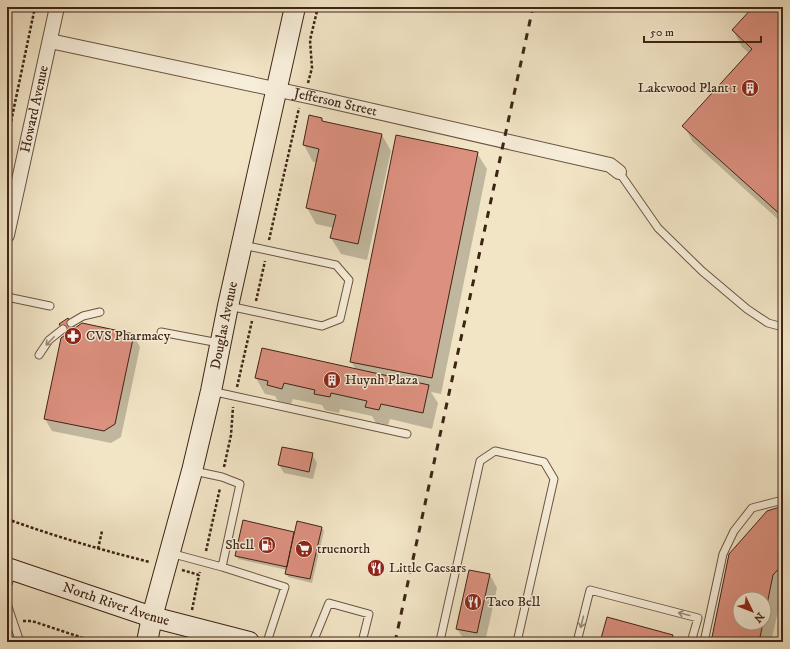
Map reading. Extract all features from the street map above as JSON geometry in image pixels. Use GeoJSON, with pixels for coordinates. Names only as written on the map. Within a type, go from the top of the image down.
{"type":"FeatureCollection","features":[{"type":"Feature","properties":{"kind":"street","name":"Howard Avenue"},"geometry":{"type":"LineString","coordinates":[[7,235],[57,7]]}},
{"type":"Feature","properties":{"kind":"street","name":"Douglas Avenue"},"geometry":{"type":"LineString","coordinates":[[147,642],[167,559],[192,471],[211,391],[228,306],[295,7]]}},
{"type":"Feature","properties":{"kind":"street","name":"Jefferson Street"},"geometry":{"type":"LineString","coordinates":[[50,41],[327,100],[598,162],[610,165],[619,172]]}},
{"type":"Feature","properties":{"kind":"street","name":"North River Avenue"},"geometry":{"type":"LineString","coordinates":[[9,575],[152,617],[249,642]]}},
{"type":"Feature","properties":{"kind":"lane"},"geometry":{"type":"LineString","coordinates":[[619,172],[658,228],[702,271],[747,309],[768,322],[783,327]]}},
{"type":"Feature","properties":{"kind":"lane"},"geometry":{"type":"LineString","coordinates":[[228,306],[322,326],[340,319],[349,280],[336,265],[242,245]]}},
{"type":"Feature","properties":{"kind":"lane"},"geometry":{"type":"LineString","coordinates":[[7,297],[50,306]]}},
{"type":"Feature","properties":{"kind":"lane"},"geometry":{"type":"LineString","coordinates":[[71,323],[83,316],[100,312]]}},
{"type":"Feature","properties":{"kind":"lane"},"geometry":{"type":"LineString","coordinates":[[39,355],[49,340],[63,329]]}},
{"type":"Feature","properties":{"kind":"lane"},"geometry":{"type":"LineString","coordinates":[[161,332],[221,344]]}},
{"type":"Feature","properties":{"kind":"lane"},"geometry":{"type":"LineString","coordinates":[[211,391],[407,434]]}},
{"type":"Feature","properties":{"kind":"lane"},"geometry":{"type":"LineString","coordinates":[[443,642],[440,641],[480,461],[495,452],[544,462],[554,479],[517,642]]}},
{"type":"Feature","properties":{"kind":"lane"},"geometry":{"type":"LineString","coordinates":[[192,471],[222,477],[240,484],[222,567]]}},
{"type":"Feature","properties":{"kind":"lane"},"geometry":{"type":"LineString","coordinates":[[704,642],[723,554],[734,531],[752,508],[783,500]]}},
{"type":"Feature","properties":{"kind":"lane"},"geometry":{"type":"LineString","coordinates":[[167,559],[222,567],[285,586],[267,642]]}},
{"type":"Feature","properties":{"kind":"lane"},"geometry":{"type":"LineString","coordinates":[[577,642],[590,590],[698,618],[691,642]]}},
{"type":"Feature","properties":{"kind":"lane"},"geometry":{"type":"LineString","coordinates":[[313,642],[329,603],[368,614],[362,642]]}},
{"type":"Feature","properties":{"kind":"lane"},"geometry":{"type":"LineString","coordinates":[[7,604],[20,642]]}},
{"type":"Feature","properties":{"kind":"path"},"geometry":{"type":"LineString","coordinates":[[7,141],[35,7]]}},
{"type":"Feature","properties":{"kind":"path"},"geometry":{"type":"LineString","coordinates":[[308,81],[312,68],[310,40],[318,7]]}},
{"type":"Feature","properties":{"kind":"path"},"geometry":{"type":"LineString","coordinates":[[653,10],[663,7]]}},
{"type":"Feature","properties":{"kind":"path"},"geometry":{"type":"LineString","coordinates":[[269,240],[296,116]]}},
{"type":"Feature","properties":{"kind":"path"},"geometry":{"type":"LineString","coordinates":[[256,304],[265,262]]}},
{"type":"Feature","properties":{"kind":"path"},"geometry":{"type":"LineString","coordinates":[[238,383],[251,326]]}},
{"type":"Feature","properties":{"kind":"path"},"geometry":{"type":"LineString","coordinates":[[225,462],[231,435],[232,410]]}},
{"type":"Feature","properties":{"kind":"path"},"geometry":{"type":"LineString","coordinates":[[207,545],[220,488]]}},
{"type":"Feature","properties":{"kind":"path"},"geometry":{"type":"LineString","coordinates":[[7,519],[63,539],[98,549],[167,559],[199,575],[201,570]]}},
{"type":"Feature","properties":{"kind":"path"},"geometry":{"type":"LineString","coordinates":[[98,549],[102,531]]}},
{"type":"Feature","properties":{"kind":"path"},"geometry":{"type":"LineString","coordinates":[[19,622],[32,621],[95,642]]}},
{"type":"Feature","properties":{"kind":"building","name":"Lakewood Plant 1"},"geometry":{"type":"Polygon","coordinates":[[[753,7],[783,7],[783,217],[682,126],[752,49],[732,30],[753,7]]]}},
{"type":"Feature","properties":{"kind":"building"},"geometry":{"type":"Polygon","coordinates":[[[309,115],[322,118],[322,121],[382,134],[358,244],[330,238],[336,215],[306,208],[319,149],[303,145],[309,115]]]}},
{"type":"Feature","properties":{"kind":"building"},"geometry":{"type":"Polygon","coordinates":[[[396,135],[478,152],[432,378],[350,362],[396,135]]]}},
{"type":"Feature","properties":{"kind":"building"},"geometry":{"type":"Polygon","coordinates":[[[68,318],[75,328],[66,334],[59,324],[68,318]]]}},
{"type":"Feature","properties":{"kind":"building","name":"CVS Pharmacy"},"geometry":{"type":"Polygon","coordinates":[[[82,323],[134,334],[115,424],[104,431],[44,419],[61,338],[82,323]]]}},
{"type":"Feature","properties":{"kind":"building","name":"Huynh Plaza"},"geometry":{"type":"Polygon","coordinates":[[[262,348],[429,385],[423,413],[381,404],[379,410],[365,407],[367,401],[331,393],[330,397],[314,394],[315,390],[284,383],[282,389],[267,385],[268,381],[255,378],[262,348]]]}},
{"type":"Feature","properties":{"kind":"building"},"geometry":{"type":"Polygon","coordinates":[[[282,447],[313,453],[309,472],[278,465],[282,447]]]}},
{"type":"Feature","properties":{"kind":"building"},"geometry":{"type":"Polygon","coordinates":[[[783,506],[783,564],[773,575],[770,591],[732,591],[732,631],[761,631],[759,642],[711,642],[729,554],[767,511],[783,506]]]}},
{"type":"Feature","properties":{"kind":"building"},"geometry":{"type":"Polygon","coordinates":[[[243,520],[294,532],[287,567],[235,556],[243,520]]]}},
{"type":"Feature","properties":{"kind":"building","name":"truenorth"},"geometry":{"type":"Polygon","coordinates":[[[297,521],[322,527],[310,579],[285,574],[297,521]]]}},
{"type":"Feature","properties":{"kind":"building","name":"Taco Bell"},"geometry":{"type":"Polygon","coordinates":[[[469,570],[490,574],[477,633],[456,629],[469,570]]]}},
{"type":"Feature","properties":{"kind":"building"},"geometry":{"type":"Polygon","coordinates":[[[607,617],[673,635],[671,642],[600,642],[607,617]]]}},
{"type":"Feature","properties":{"kind":"railway"},"geometry":{"type":"LineString","coordinates":[[395,642],[533,7]]}},
{"type":"Feature","properties":{"kind":"place","name":"Lakewood Plant 1"},"geometry":{"type":"Point","coordinates":[750,88]}},
{"type":"Feature","properties":{"kind":"place","name":"CVS Pharmacy"},"geometry":{"type":"Point","coordinates":[73,336]}},
{"type":"Feature","properties":{"kind":"place","name":"Huynh Plaza"},"geometry":{"type":"Point","coordinates":[332,380]}},
{"type":"Feature","properties":{"kind":"place","name":"Shell"},"geometry":{"type":"Point","coordinates":[267,545]}},
{"type":"Feature","properties":{"kind":"place","name":"truenorth"},"geometry":{"type":"Point","coordinates":[304,549]}},
{"type":"Feature","properties":{"kind":"place","name":"Little Caesars"},"geometry":{"type":"Point","coordinates":[376,568]}},
{"type":"Feature","properties":{"kind":"place","name":"Taco Bell"},"geometry":{"type":"Point","coordinates":[473,602]}}]}
